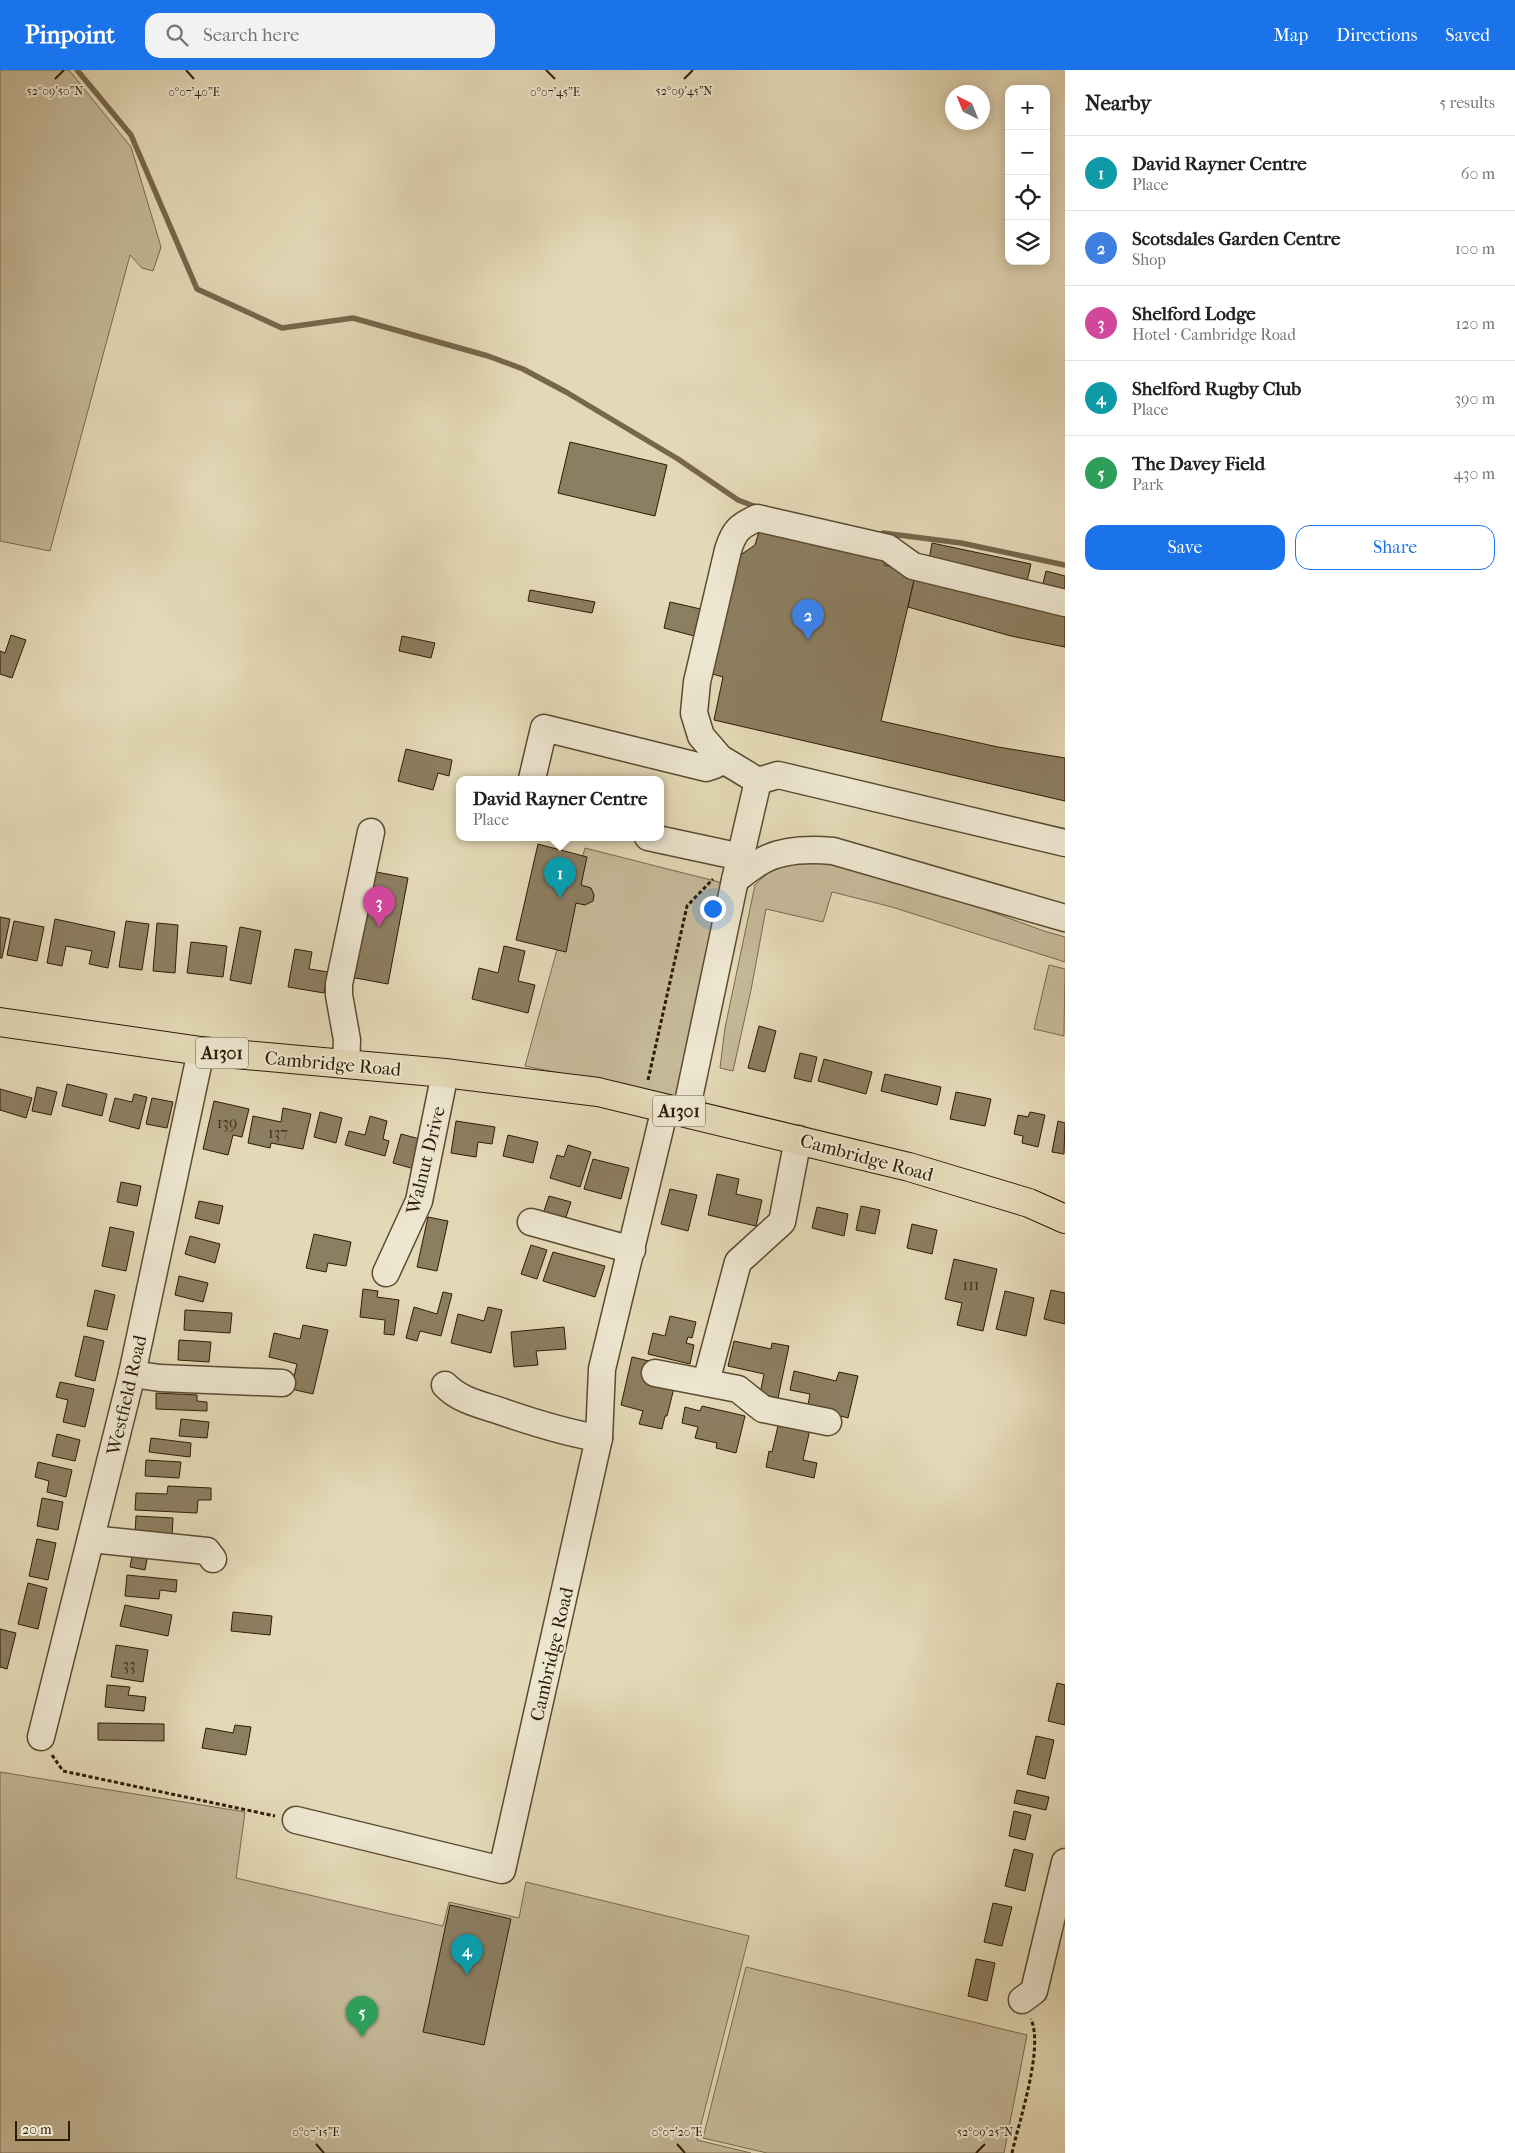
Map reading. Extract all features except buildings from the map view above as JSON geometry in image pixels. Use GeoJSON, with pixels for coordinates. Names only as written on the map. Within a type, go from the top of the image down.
{"type":"FeatureCollection","features":[{"type":"Feature","properties":{"kind":"main road","name":"Cambridge Road"},"geometry":{"type":"LineString","coordinates":[[0,1022],[201,1051],[445,1073],[598,1092],[918,1170],[1029,1203],[1065,1219]]}},
{"type":"Feature","properties":{"kind":"street"},"geometry":{"type":"LineString","coordinates":[[1065,603],[913,566],[888,548],[757,518],[740,525],[732,537],[697,682],[694,713],[701,736],[720,758],[758,781],[778,775],[1065,843]]}},
{"type":"Feature","properties":{"kind":"street"},"geometry":{"type":"LineString","coordinates":[[533,776],[544,728],[706,768],[715,765],[720,758]]}},
{"type":"Feature","properties":{"kind":"street"},"geometry":{"type":"LineString","coordinates":[[665,1108],[733,863],[758,781]]}},
{"type":"Feature","properties":{"kind":"street"},"geometry":{"type":"LineString","coordinates":[[346,1064],[347,1040],[339,984],[371,832]]}},
{"type":"Feature","properties":{"kind":"street"},"geometry":{"type":"LineString","coordinates":[[661,841],[733,863],[762,860],[808,849],[833,851],[1065,918]]}},
{"type":"Feature","properties":{"kind":"street","name":"Westfield Road"},"geometry":{"type":"LineString","coordinates":[[41,1737],[132,1374],[201,1051]]}},
{"type":"Feature","properties":{"kind":"street","name":"Walnut Drive"},"geometry":{"type":"LineString","coordinates":[[386,1273],[419,1201],[445,1073]]}},
{"type":"Feature","properties":{"kind":"street","name":"Cambridge Road"},"geometry":{"type":"LineString","coordinates":[[296,1820],[502,1870],[599,1438],[602,1370],[665,1108]]}},
{"type":"Feature","properties":{"kind":"street"},"geometry":{"type":"LineString","coordinates":[[706,1382],[738,1262],[782,1222],[798,1140]]}},
{"type":"Feature","properties":{"kind":"street"},"geometry":{"type":"LineString","coordinates":[[531,1222],[632,1250]]}},
{"type":"Feature","properties":{"kind":"street"},"geometry":{"type":"LineString","coordinates":[[656,1373],[738,1389],[763,1410],[828,1422]]}},
{"type":"Feature","properties":{"kind":"street"},"geometry":{"type":"LineString","coordinates":[[132,1374],[160,1378],[282,1383]]}},
{"type":"Feature","properties":{"kind":"street"},"geometry":{"type":"LineString","coordinates":[[445,1385],[451,1392],[470,1402],[542,1426],[599,1438]]}},
{"type":"Feature","properties":{"kind":"street"},"geometry":{"type":"LineString","coordinates":[[91,1539],[207,1551],[213,1559]]}},
{"type":"Feature","properties":{"kind":"street"},"geometry":{"type":"LineString","coordinates":[[1022,2000],[1034,1991],[1065,1862]]}},
{"type":"Feature","properties":{"kind":"path"},"geometry":{"type":"LineString","coordinates":[[665,1108],[687,906],[718,873],[733,863]]}},
{"type":"Feature","properties":{"kind":"path"},"geometry":{"type":"LineString","coordinates":[[41,1737],[63,1772],[296,1820]]}},
{"type":"Feature","properties":{"kind":"path"},"geometry":{"type":"LineString","coordinates":[[1012,2153],[1035,2053],[1034,2027],[1022,2000]]}},
{"type":"Feature","properties":{"kind":"shaded area"},"geometry":{"type":"Polygon","coordinates":[[[0,70],[69,70],[131,147],[161,247],[153,271],[142,268],[130,255],[50,551],[0,541],[0,70]]]}},
{"type":"Feature","properties":{"kind":"shaded area"},"geometry":{"type":"Polygon","coordinates":[[[585,848],[723,883],[676,1097],[525,1066],[585,848]]]}},
{"type":"Feature","properties":{"kind":"shaded area"},"geometry":{"type":"Polygon","coordinates":[[[802,860],[851,865],[899,878],[1065,937],[1065,962],[892,907],[832,892],[823,922],[766,909],[733,1071],[720,1068],[725,1028],[755,885],[777,864],[802,860]]]}},
{"type":"Feature","properties":{"kind":"shaded area"},"geometry":{"type":"Polygon","coordinates":[[[1049,965],[1065,969],[1064,1036],[1034,1029],[1049,965]]]}},
{"type":"Feature","properties":{"kind":"shaded area"},"geometry":{"type":"Polygon","coordinates":[[[0,1772],[245,1812],[236,1878],[443,1926],[449,1902],[519,1918],[526,1882],[749,1936],[697,2140],[751,2153],[0,2153],[0,1772]]]}},
{"type":"Feature","properties":{"kind":"shaded area"},"geometry":{"type":"Polygon","coordinates":[[[746,1967],[1027,2035],[1004,2153],[767,2153],[703,2138],[746,1967]]]}},
{"type":"Feature","properties":{"kind":"waterway"},"geometry":{"type":"LineString","coordinates":[[77,70],[131,135],[197,289],[282,328],[353,318],[488,356],[523,369],[566,392],[678,459],[738,500],[759,508]]}},
{"type":"Feature","properties":{"kind":"waterway"},"geometry":{"type":"LineString","coordinates":[[883,533],[961,543],[1065,565]]}},
{"type":"Feature","properties":{"kind":"place","name":"Scotsdales Garden Centre"},"geometry":{"type":"Point","coordinates":[808,640]}},
{"type":"Feature","properties":{"kind":"place","name":"David Rayner Centre"},"geometry":{"type":"Point","coordinates":[560,898]}},
{"type":"Feature","properties":{"kind":"place","name":"Shelford Lodge"},"geometry":{"type":"Point","coordinates":[379,927]}},
{"type":"Feature","properties":{"kind":"place","name":"Shelford Rugby Club"},"geometry":{"type":"Point","coordinates":[467,1975]}},
{"type":"Feature","properties":{"kind":"place","name":"The Davey Field"},"geometry":{"type":"Point","coordinates":[362,2037]}}]}
